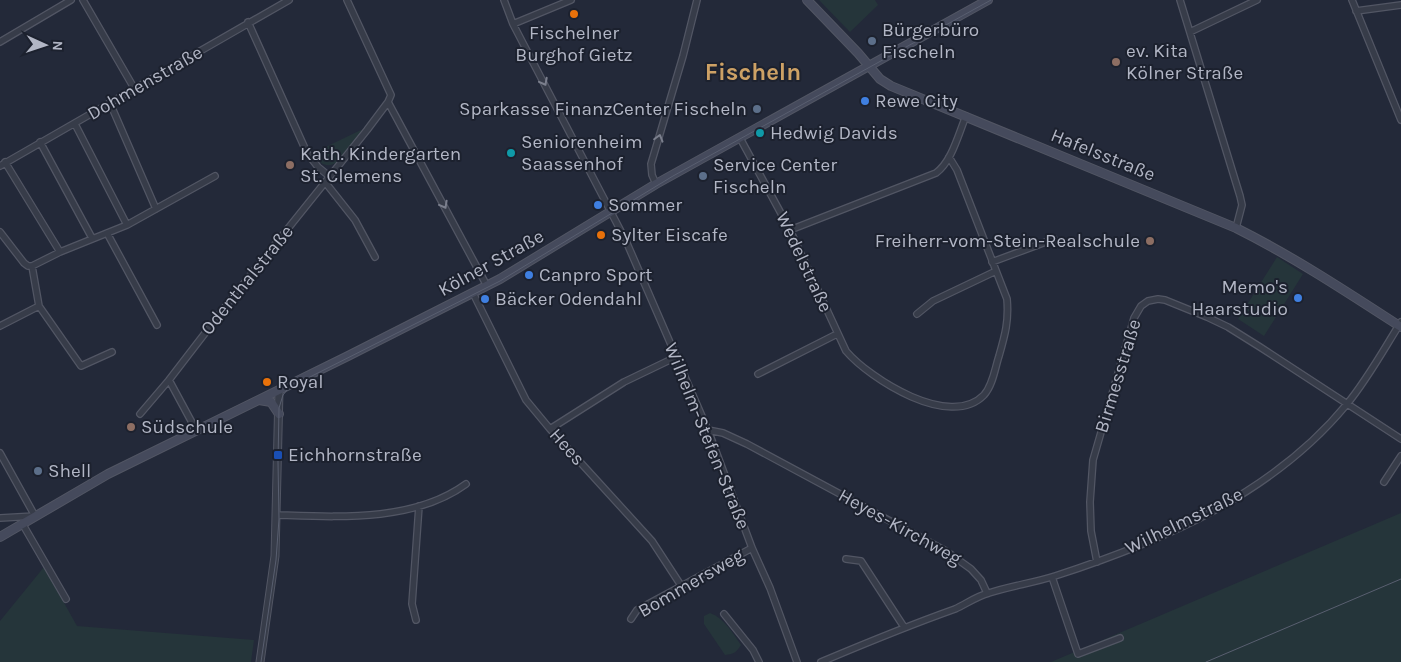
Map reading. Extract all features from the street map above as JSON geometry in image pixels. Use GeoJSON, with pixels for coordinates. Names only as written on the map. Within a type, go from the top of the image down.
{"type":"FeatureCollection","features":[{"type":"Feature","properties":{"kind":"main road","name":"Hafelsstraße"},"geometry":{"type":"LineString","coordinates":[[807,0],[880,78],[892,86],[1236,228],[1312,269],[1400,325]]}},
{"type":"Feature","properties":{"kind":"main road","name":"Kölner Straße"},"geometry":{"type":"LineString","coordinates":[[0,537],[108,474],[488,286],[656,184],[988,0]]}},
{"type":"Feature","properties":{"kind":"main road"},"geometry":{"type":"LineString","coordinates":[[259,400],[271,402],[279,414]]}},
{"type":"Feature","properties":{"kind":"street"},"geometry":{"type":"LineString","coordinates":[[0,42],[71,0]]}},
{"type":"Feature","properties":{"kind":"street"},"geometry":{"type":"LineString","coordinates":[[83,0],[134,88]]}},
{"type":"Feature","properties":{"kind":"street","name":"Dohmenstraße"},"geometry":{"type":"LineString","coordinates":[[3,164],[289,0]]}},
{"type":"Feature","properties":{"kind":"street"},"geometry":{"type":"LineString","coordinates":[[346,0],[391,94],[388,102],[488,286]]}},
{"type":"Feature","properties":{"kind":"street","name":"Wilhelm-Stefen-Straße"},"geometry":{"type":"LineString","coordinates":[[504,0],[512,24],[612,211],[708,430],[797,662]]}},
{"type":"Feature","properties":{"kind":"street"},"geometry":{"type":"LineString","coordinates":[[512,24],[571,0]]}},
{"type":"Feature","properties":{"kind":"street"},"geometry":{"type":"LineString","coordinates":[[656,184],[652,175],[651,164],[683,56],[697,0]]}},
{"type":"Feature","properties":{"kind":"street"},"geometry":{"type":"LineString","coordinates":[[1180,0],[1240,196],[1242,205],[1236,228]]}},
{"type":"Feature","properties":{"kind":"street"},"geometry":{"type":"LineString","coordinates":[[1190,32],[1257,0]]}},
{"type":"Feature","properties":{"kind":"street"},"geometry":{"type":"LineString","coordinates":[[1352,0],[1401,120]]}},
{"type":"Feature","properties":{"kind":"street"},"geometry":{"type":"LineString","coordinates":[[1356,11],[1401,5]]}},
{"type":"Feature","properties":{"kind":"street"},"geometry":{"type":"LineString","coordinates":[[248,22],[307,153],[318,168],[329,176]]}},
{"type":"Feature","properties":{"kind":"street","name":"Odenthalstraße"},"geometry":{"type":"LineString","coordinates":[[140,414],[170,380],[229,302],[388,102]]}},
{"type":"Feature","properties":{"kind":"street"},"geometry":{"type":"LineString","coordinates":[[110,103],[156,209]]}},
{"type":"Feature","properties":{"kind":"street"},"geometry":{"type":"LineString","coordinates":[[790,230],[927,178],[940,169],[949,157],[966,116]]}},
{"type":"Feature","properties":{"kind":"street"},"geometry":{"type":"LineString","coordinates":[[75,124],[127,225]]}},
{"type":"Feature","properties":{"kind":"street","name":"Wedelstraße"},"geometry":{"type":"LineString","coordinates":[[740,138],[812,274],[846,351],[856,362],[893,389],[907,396],[952,407],[970,404],[984,395],[990,385],[1009,316],[1007,299],[956,170],[949,157]]}},
{"type":"Feature","properties":{"kind":"street"},"geometry":{"type":"LineString","coordinates":[[40,142],[92,238]]}},
{"type":"Feature","properties":{"kind":"street"},"geometry":{"type":"LineString","coordinates":[[3,164],[60,252]]}},
{"type":"Feature","properties":{"kind":"street"},"geometry":{"type":"LineString","coordinates":[[0,232],[24,263],[32,266],[92,238],[127,225],[215,176]]}},
{"type":"Feature","properties":{"kind":"street"},"geometry":{"type":"LineString","coordinates":[[325,182],[355,220],[375,257]]}},
{"type":"Feature","properties":{"kind":"street"},"geometry":{"type":"LineString","coordinates":[[107,233],[158,325]]}},
{"type":"Feature","properties":{"kind":"street"},"geometry":{"type":"LineString","coordinates":[[992,262],[1054,239]]}},
{"type":"Feature","properties":{"kind":"street"},"geometry":{"type":"LineString","coordinates":[[32,266],[39,306],[81,366],[112,352]]}},
{"type":"Feature","properties":{"kind":"street"},"geometry":{"type":"LineString","coordinates":[[917,314],[933,300],[996,270]]}},
{"type":"Feature","properties":{"kind":"street","name":"Hees"},"geometry":{"type":"LineString","coordinates":[[472,293],[526,400],[550,429],[646,533],[659,549],[682,587]]}},
{"type":"Feature","properties":{"kind":"street","name":"Birmesstraße"},"geometry":{"type":"LineString","coordinates":[[1097,562],[1090,531],[1093,460],[1134,318],[1141,306],[1148,301],[1166,300],[1228,327],[1348,404]]}},
{"type":"Feature","properties":{"kind":"street"},"geometry":{"type":"LineString","coordinates":[[0,326],[39,306]]}},
{"type":"Feature","properties":{"kind":"street","name":"Wilhelmstraße"},"geometry":{"type":"LineString","coordinates":[[1052,577],[1159,538],[1205,516],[1266,479],[1296,456],[1348,404],[1400,325]]}},
{"type":"Feature","properties":{"kind":"street","name":"Wedelstraße"},"geometry":{"type":"LineString","coordinates":[[758,374],[837,334]]}},
{"type":"Feature","properties":{"kind":"street"},"geometry":{"type":"LineString","coordinates":[[550,429],[624,382],[676,357]]}},
{"type":"Feature","properties":{"kind":"street"},"geometry":{"type":"LineString","coordinates":[[170,380],[196,430]]}},
{"type":"Feature","properties":{"kind":"street"},"geometry":{"type":"LineString","coordinates":[[260,662],[273,571],[277,515],[279,390]]}},
{"type":"Feature","properties":{"kind":"street"},"geometry":{"type":"LineString","coordinates":[[1348,404],[1401,439]]}},
{"type":"Feature","properties":{"kind":"street","name":"Heyes-Kirchweg"},"geometry":{"type":"LineString","coordinates":[[708,430],[723,433],[747,444],[946,551],[971,569],[981,580],[986,593]]}},
{"type":"Feature","properties":{"kind":"street"},"geometry":{"type":"LineString","coordinates":[[0,453],[34,516],[0,518]]}},
{"type":"Feature","properties":{"kind":"street"},"geometry":{"type":"LineString","coordinates":[[1384,482],[1401,456]]}},
{"type":"Feature","properties":{"kind":"street"},"geometry":{"type":"LineString","coordinates":[[277,515],[356,516],[419,506],[451,495],[466,484]]}},
{"type":"Feature","properties":{"kind":"street"},"geometry":{"type":"LineString","coordinates":[[416,620],[412,604],[419,506]]}},
{"type":"Feature","properties":{"kind":"street"},"geometry":{"type":"LineString","coordinates":[[22,523],[66,599]]}},
{"type":"Feature","properties":{"kind":"street","name":"Bommersweg"},"geometry":{"type":"LineString","coordinates":[[631,619],[638,610],[752,548]]}},
{"type":"Feature","properties":{"kind":"street"},"geometry":{"type":"LineString","coordinates":[[846,559],[861,561],[904,627]]}},
{"type":"Feature","properties":{"kind":"street"},"geometry":{"type":"LineString","coordinates":[[821,662],[904,627],[957,608],[986,593],[1052,577],[1078,654],[1120,638]]}},
{"type":"Feature","properties":{"kind":"street"},"geometry":{"type":"LineString","coordinates":[[724,614],[753,650],[759,662]]}},
{"type":"Feature","properties":{"kind":"shaded area"},"geometry":{"type":"Polygon","coordinates":[[[819,0],[875,0],[878,5],[850,32],[819,0]]]}},
{"type":"Feature","properties":{"kind":"shaded area"},"geometry":{"type":"Polygon","coordinates":[[[361,130],[363,132],[346,154],[333,164],[327,165],[320,162],[313,153],[361,130]]]}},
{"type":"Feature","properties":{"kind":"shaded area"},"geometry":{"type":"Polygon","coordinates":[[[1277,257],[1303,274],[1264,336],[1238,319],[1277,257]]]}},
{"type":"Feature","properties":{"kind":"shaded area"},"geometry":{"type":"Polygon","coordinates":[[[1401,513],[1401,662],[1051,662],[1401,513]]]}},
{"type":"Feature","properties":{"kind":"shaded area"},"geometry":{"type":"Polygon","coordinates":[[[44,567],[77,626],[254,640],[251,662],[0,662],[0,621],[44,567]]]}},
{"type":"Feature","properties":{"kind":"shaded area"},"geometry":{"type":"Polygon","coordinates":[[[710,613],[724,622],[741,645],[734,653],[725,655],[704,624],[704,616],[710,613]]]}},
{"type":"Feature","properties":{"kind":"tram line"},"geometry":{"type":"LineString","coordinates":[[261,662],[276,560],[279,519],[279,408],[283,395],[287,390],[500,281],[673,176],[991,0]]}},
{"type":"Feature","properties":{"kind":"tram line"},"geometry":{"type":"LineString","coordinates":[[1206,662],[1401,579]]}},
{"type":"Feature","properties":{"kind":"place","name":"Fischelner Burghof Gietz"},"geometry":{"type":"Point","coordinates":[574,14]}},
{"type":"Feature","properties":{"kind":"place","name":"Bürgerbüro Fischeln"},"geometry":{"type":"Point","coordinates":[872,41]}},
{"type":"Feature","properties":{"kind":"place","name":"ev. Kita Kölner Straße"},"geometry":{"type":"Point","coordinates":[1116,62]}},
{"type":"Feature","properties":{"kind":"place","name":"Rewe City"},"geometry":{"type":"Point","coordinates":[865,101]}},
{"type":"Feature","properties":{"kind":"place","name":"Sparkasse FinanzCenter Fischeln"},"geometry":{"type":"Point","coordinates":[757,109]}},
{"type":"Feature","properties":{"kind":"place","name":"Hedwig Davids"},"geometry":{"type":"Point","coordinates":[760,133]}},
{"type":"Feature","properties":{"kind":"place","name":"Seniorenheim Saassenhof"},"geometry":{"type":"Point","coordinates":[511,153]}},
{"type":"Feature","properties":{"kind":"place","name":"Kath. Kindergarten St. Clemens"},"geometry":{"type":"Point","coordinates":[290,165]}},
{"type":"Feature","properties":{"kind":"place","name":"Service Center Fischeln"},"geometry":{"type":"Point","coordinates":[703,176]}},
{"type":"Feature","properties":{"kind":"place","name":"Sommer"},"geometry":{"type":"Point","coordinates":[598,205]}},
{"type":"Feature","properties":{"kind":"place","name":"Sylter Eiscafe"},"geometry":{"type":"Point","coordinates":[601,235]}},
{"type":"Feature","properties":{"kind":"place","name":"Freiherr-vom-Stein-Realschule"},"geometry":{"type":"Point","coordinates":[1150,241]}},
{"type":"Feature","properties":{"kind":"place","name":"Canpro Sport"},"geometry":{"type":"Point","coordinates":[529,275]}},
{"type":"Feature","properties":{"kind":"place","name":"Memo's Haarstudio"},"geometry":{"type":"Point","coordinates":[1298,298]}},
{"type":"Feature","properties":{"kind":"place","name":"Bäcker Odendahl"},"geometry":{"type":"Point","coordinates":[485,299]}},
{"type":"Feature","properties":{"kind":"place","name":"Royal"},"geometry":{"type":"Point","coordinates":[267,382]}},
{"type":"Feature","properties":{"kind":"place","name":"Südschule"},"geometry":{"type":"Point","coordinates":[131,427]}},
{"type":"Feature","properties":{"kind":"place","name":"Eichhornstraße"},"geometry":{"type":"Point","coordinates":[278,455]}},
{"type":"Feature","properties":{"kind":"place","name":"Shell"},"geometry":{"type":"Point","coordinates":[38,471]}},
{"type":"Feature","properties":{"kind":"district","name":"Fischeln"},"geometry":{"type":"Point","coordinates":[753,72]}}]}
